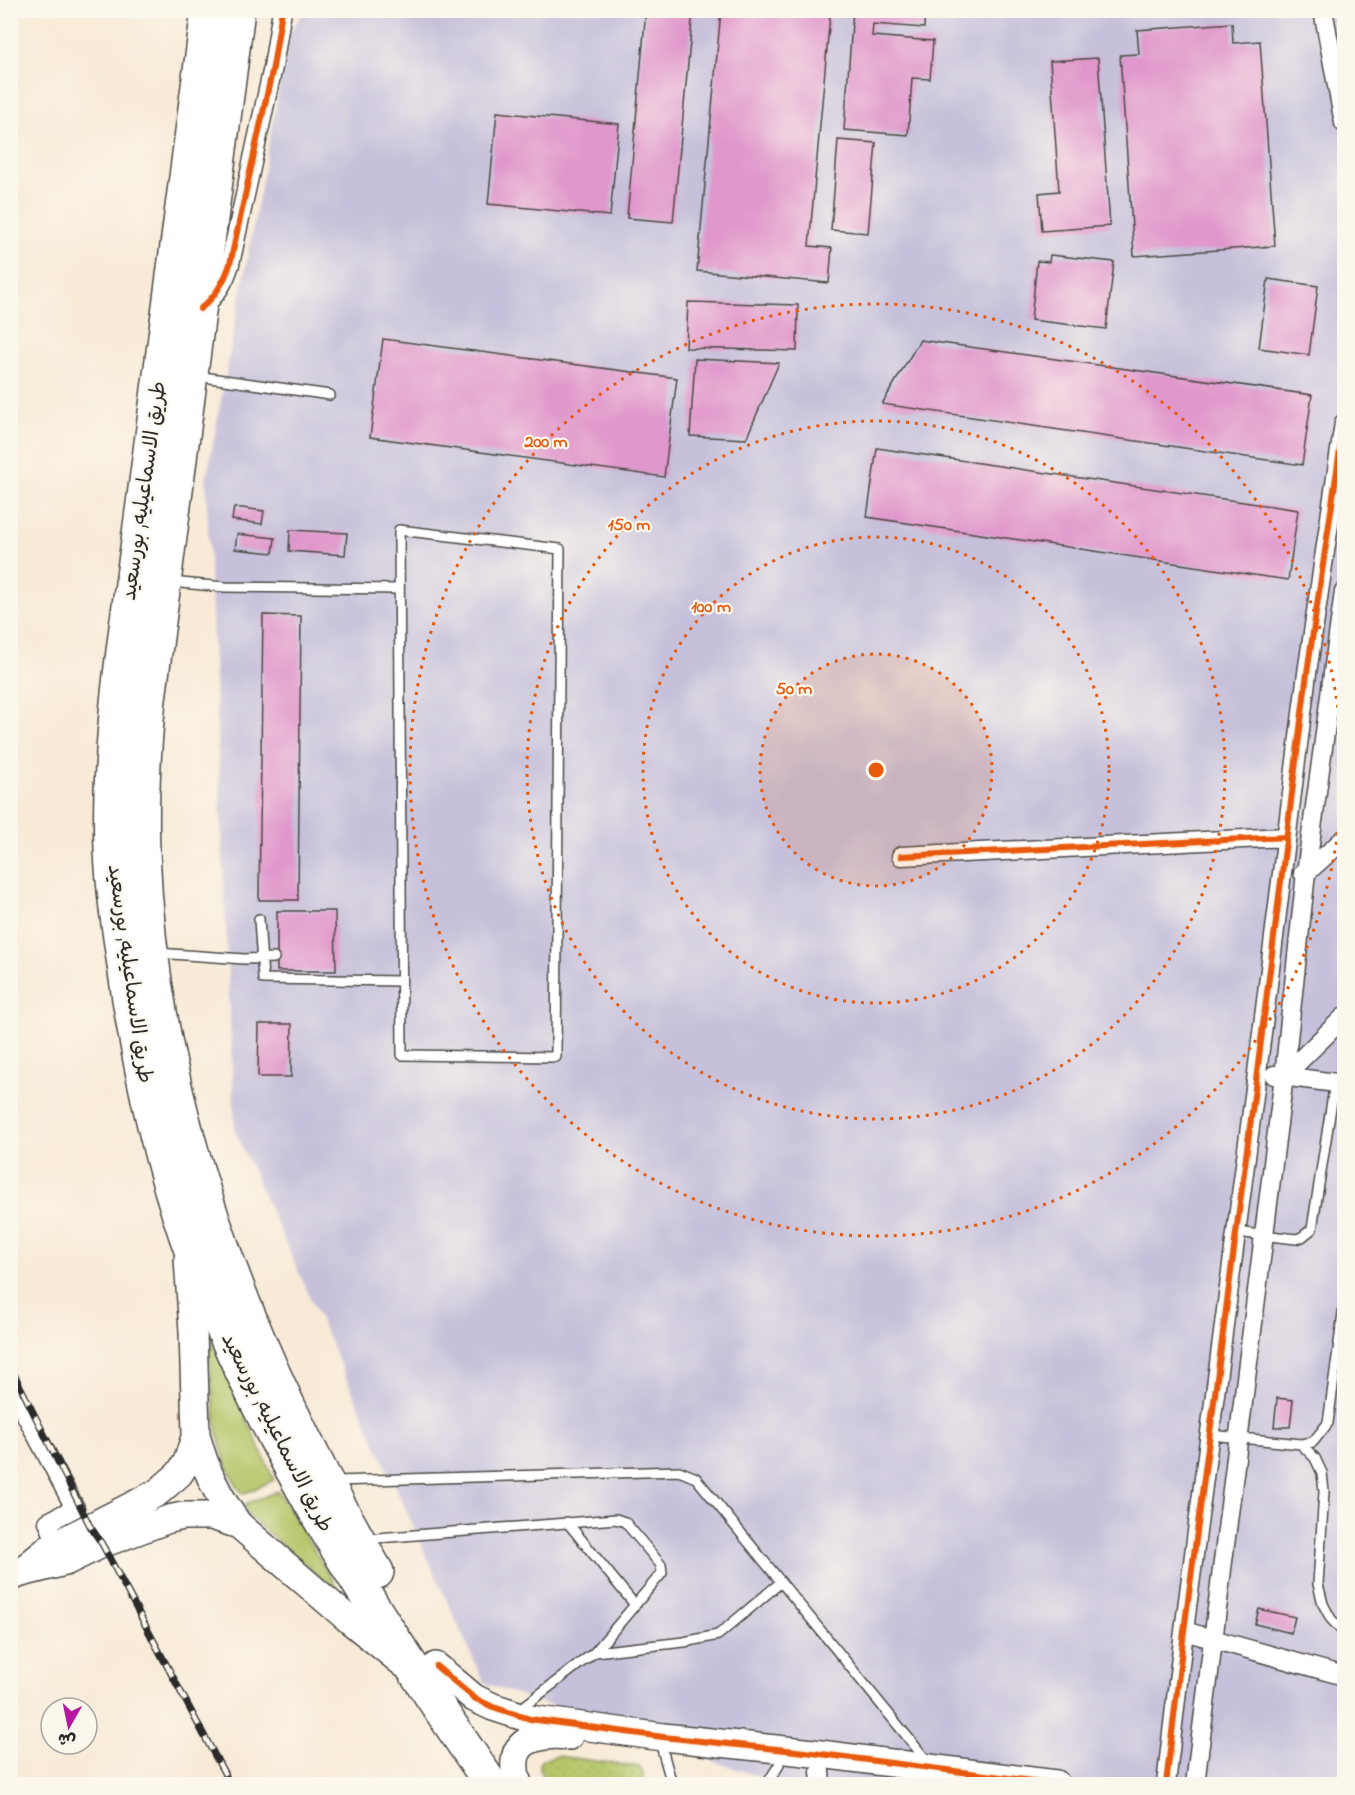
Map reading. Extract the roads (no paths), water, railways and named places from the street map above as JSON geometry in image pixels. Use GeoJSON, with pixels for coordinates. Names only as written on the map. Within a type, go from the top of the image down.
{"type":"FeatureCollection","features":[{"type":"Feature","properties":{"kind":"highway","name":"طريق الاسماعيليه, بورسعيد"},"geometry":{"type":"LineString","coordinates":[[156,562],[208,10]]}},
{"type":"Feature","properties":{"kind":"highway","name":"طريق الاسماعيليه, بورسعيد"},"geometry":{"type":"LineString","coordinates":[[238,10],[191,376],[156,562],[113,749],[110,801],[115,906],[135,1035],[150,1112],[187,1238],[254,1398],[325,1529],[363,1593],[516,1785]]}},
{"type":"Feature","properties":{"kind":"highway","name":"طريق الاسماعيليه, بورسعيد"},"geometry":{"type":"LineString","coordinates":[[144,615],[149,699],[142,800],[143,851],[152,952],[174,1080],[201,1182],[219,1238],[269,1361],[326,1481],[425,1669],[490,1785]]}},
{"type":"Feature","properties":{"kind":"street"},"geometry":{"type":"LineString","coordinates":[[200,309],[222,285],[230,264],[273,67],[282,10]]}},
{"type":"Feature","properties":{"kind":"street"},"geometry":{"type":"LineString","coordinates":[[1323,10],[1344,123]]}},
{"type":"Feature","properties":{"kind":"street"},"geometry":{"type":"LineString","coordinates":[[1166,1785],[1307,673],[1344,423]]}},
{"type":"Feature","properties":{"kind":"street"},"geometry":{"type":"LineString","coordinates":[[1196,1785],[1284,1076],[1306,873],[1344,592]]}},
{"type":"Feature","properties":{"kind":"street"},"geometry":{"type":"LineString","coordinates":[[901,856],[1286,837]]}},
{"type":"Feature","properties":{"kind":"street"},"geometry":{"type":"LineString","coordinates":[[1282,871],[1306,873],[1344,839]]}},
{"type":"Feature","properties":{"kind":"street"},"geometry":{"type":"LineString","coordinates":[[1284,1076],[1344,1017]]}},
{"type":"Feature","properties":{"kind":"street"},"geometry":{"type":"LineString","coordinates":[[1257,1073],[1340,1083]]}},
{"type":"Feature","properties":{"kind":"street"},"geometry":{"type":"LineString","coordinates":[[187,1238],[196,1434],[210,1477],[224,1504],[239,1525],[347,1618],[425,1669],[474,1698],[513,1714],[663,1743],[773,1775],[820,1778],[927,1777],[1056,1785]]}},
{"type":"Feature","properties":{"kind":"street"},"geometry":{"type":"LineString","coordinates":[[10,1385],[75,1508],[48,1522],[57,1543]]}},
{"type":"Feature","properties":{"kind":"street"},"geometry":{"type":"LineString","coordinates":[[14,1576],[57,1543],[157,1493],[169,1484],[187,1462],[196,1434]]}},
{"type":"Feature","properties":{"kind":"street"},"geometry":{"type":"LineString","coordinates":[[14,1576],[65,1562],[102,1544],[169,1519],[190,1515],[211,1516],[239,1525]]}},
{"type":"Feature","properties":{"kind":"street"},"geometry":{"type":"LineString","coordinates":[[1184,1631],[1344,1676]]}},
{"type":"Feature","properties":{"kind":"street"},"geometry":{"type":"LineString","coordinates":[[516,1785],[514,1762],[516,1752],[528,1740],[536,1737],[566,1735],[805,1752],[927,1777]]}},
{"type":"Feature","properties":{"kind":"lane"},"geometry":{"type":"LineString","coordinates":[[191,376],[330,395]]}},
{"type":"Feature","properties":{"kind":"lane"},"geometry":{"type":"LineString","coordinates":[[399,530],[560,549],[556,1057],[402,1055],[402,981],[399,530]]}},
{"type":"Feature","properties":{"kind":"lane"},"geometry":{"type":"LineString","coordinates":[[156,562],[225,587],[399,589]]}},
{"type":"Feature","properties":{"kind":"lane"},"geometry":{"type":"LineString","coordinates":[[259,919],[263,979],[402,981]]}},
{"type":"Feature","properties":{"kind":"lane"},"geometry":{"type":"LineString","coordinates":[[152,952],[274,958]]}},
{"type":"Feature","properties":{"kind":"lane"},"geometry":{"type":"LineString","coordinates":[[1236,1232],[1288,1239],[1302,1238],[1314,1225],[1340,1083]]}},
{"type":"Feature","properties":{"kind":"lane"},"geometry":{"type":"LineString","coordinates":[[1210,1435],[1301,1444],[1313,1442],[1328,1423],[1344,1306]]}},
{"type":"Feature","properties":{"kind":"lane"},"geometry":{"type":"LineString","coordinates":[[1301,1444],[1315,1458],[1322,1473],[1324,1492],[1318,1584],[1323,1604],[1331,1619],[1344,1633]]}},
{"type":"Feature","properties":{"kind":"lane"},"geometry":{"type":"LineString","coordinates":[[326,1481],[679,1471],[696,1478],[780,1583],[927,1777]]}},
{"type":"Feature","properties":{"kind":"lane"},"geometry":{"type":"LineString","coordinates":[[358,1540],[567,1522],[616,1519],[625,1522],[661,1565],[662,1573],[595,1652],[513,1714]]}},
{"type":"Feature","properties":{"kind":"lane"},"geometry":{"type":"LineString","coordinates":[[567,1522],[635,1605]]}},
{"type":"Feature","properties":{"kind":"lane"},"geometry":{"type":"LineString","coordinates":[[595,1652],[684,1642],[718,1635],[780,1583]]}},
{"type":"Feature","properties":{"kind":"lane"},"geometry":{"type":"LineString","coordinates":[[663,1743],[672,1785]]}},
{"type":"Feature","properties":{"kind":"railway"},"geometry":{"type":"LineString","coordinates":[[10,1366],[90,1526],[102,1544],[230,1784]]}}]}
